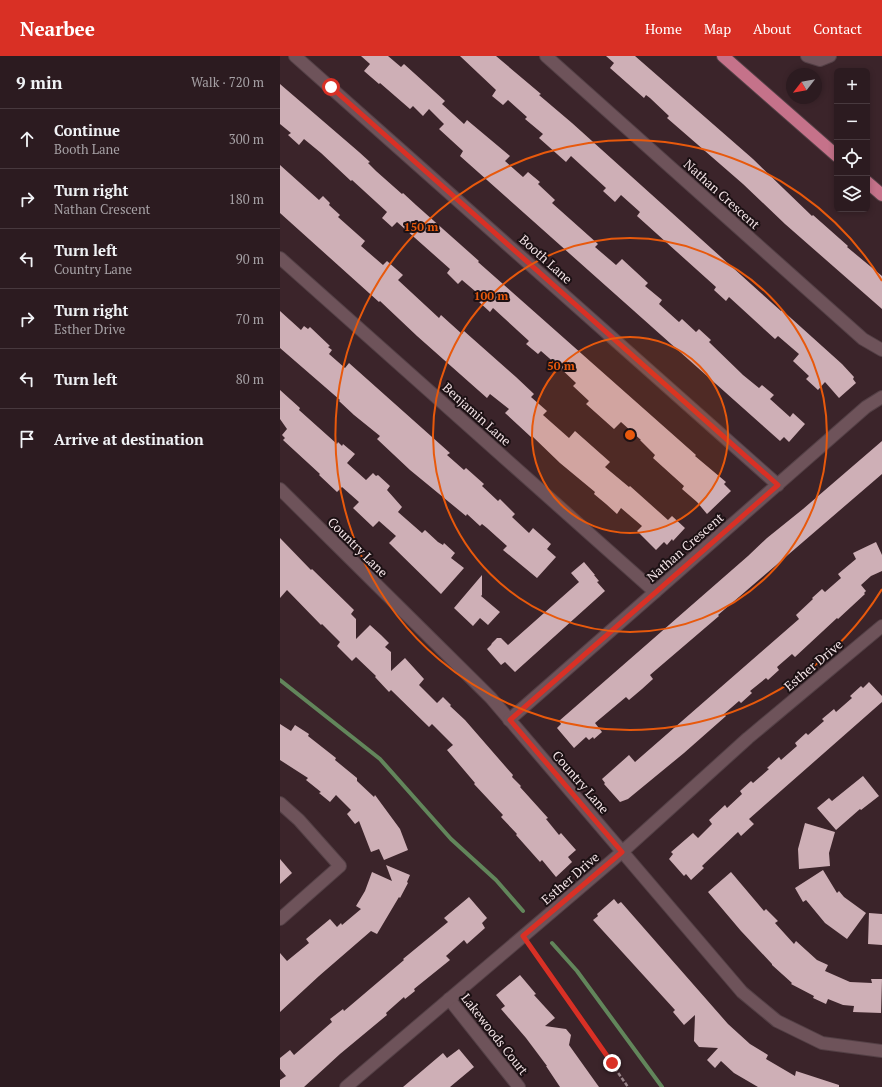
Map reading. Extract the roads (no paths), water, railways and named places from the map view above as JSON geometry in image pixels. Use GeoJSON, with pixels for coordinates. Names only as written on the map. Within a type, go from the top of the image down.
{"type":"FeatureCollection","features":[{"type":"Feature","properties":{"kind":"main road"},"geometry":{"type":"LineString","coordinates":[[724,56],[834,153]]}},
{"type":"Feature","properties":{"kind":"main road"},"geometry":{"type":"LineString","coordinates":[[870,185],[882,195]]}},
{"type":"Feature","properties":{"kind":"street","name":"Booth Lane"},"geometry":{"type":"LineString","coordinates":[[295,56],[778,485]]}},
{"type":"Feature","properties":{"kind":"street","name":"Nathan Crescent"},"geometry":{"type":"LineString","coordinates":[[546,56],[863,339],[882,350]]}},
{"type":"Feature","properties":{"kind":"street"},"geometry":{"type":"LineString","coordinates":[[807,56],[820,60],[830,56]]}},
{"type":"Feature","properties":{"kind":"street","name":"Benjamin Lane"},"geometry":{"type":"LineString","coordinates":[[280,258],[655,592]]}},
{"type":"Feature","properties":{"kind":"street","name":"Nathan Crescent"},"geometry":{"type":"LineString","coordinates":[[510,720],[866,407],[882,397]]}},
{"type":"Feature","properties":{"kind":"street","name":"Country Lane"},"geometry":{"type":"LineString","coordinates":[[280,489],[485,693],[510,720],[742,992],[777,1021],[822,1043],[882,1051]]}},
{"type":"Feature","properties":{"kind":"street","name":"Esther Drive"},"geometry":{"type":"LineString","coordinates":[[346,1087],[622,852],[748,738],[882,626]]}},
{"type":"Feature","properties":{"kind":"street"},"geometry":{"type":"LineString","coordinates":[[280,803],[299,820],[340,866],[280,918]]}},
{"type":"Feature","properties":{"kind":"street","name":"Lakewoods Court"},"geometry":{"type":"LineString","coordinates":[[449,999],[519,1087]]}},
{"type":"Feature","properties":{"kind":"waterway"},"geometry":{"type":"LineString","coordinates":[[280,680],[380,759],[451,839],[496,880],[523,911]]}},
{"type":"Feature","properties":{"kind":"waterway"},"geometry":{"type":"LineString","coordinates":[[552,943],[577,971],[662,1087]]}}]}
